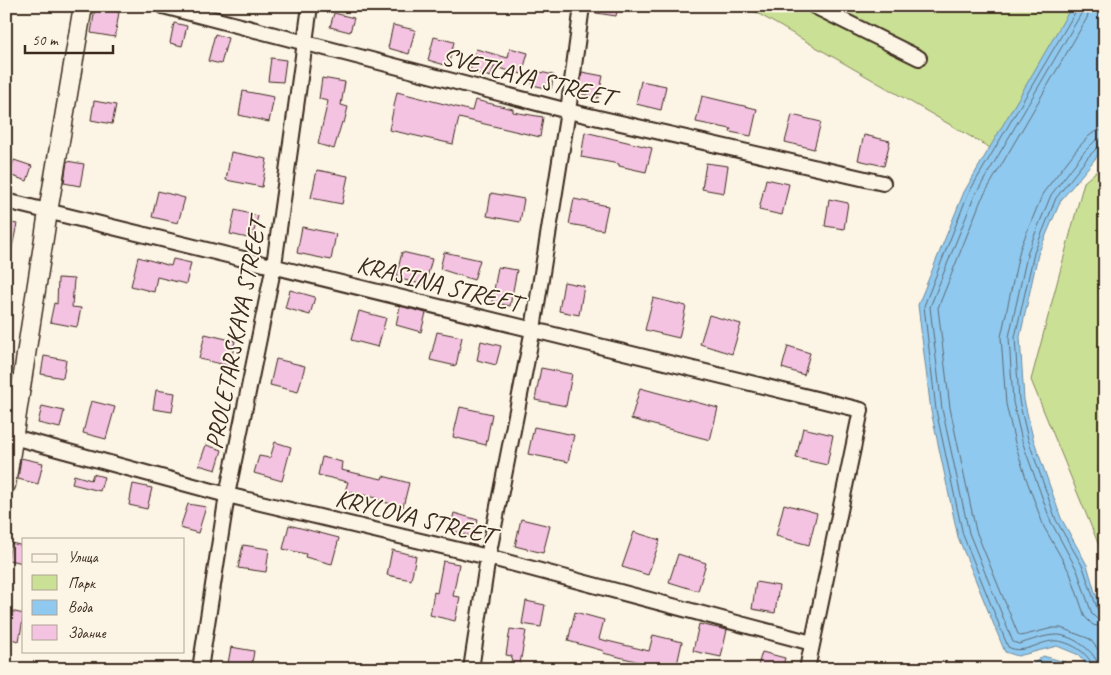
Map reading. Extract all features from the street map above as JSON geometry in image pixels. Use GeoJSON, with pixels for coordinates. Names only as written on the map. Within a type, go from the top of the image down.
{"type":"FeatureCollection","features":[{"type":"Feature","properties":{"kind":"street"},"geometry":{"type":"LineString","coordinates":[[6,485],[10,436],[83,6]]}},
{"type":"Feature","properties":{"kind":"street","name":"SVETLAYA STREET"},"geometry":{"type":"LineString","coordinates":[[163,6],[568,110],[883,183]]}},
{"type":"Feature","properties":{"kind":"street","name":"PROLETARSKAYA STREET"},"geometry":{"type":"LineString","coordinates":[[200,669],[227,494],[274,265],[310,6]]}},
{"type":"Feature","properties":{"kind":"street"},"geometry":{"type":"LineString","coordinates":[[471,669],[488,557],[533,329],[568,110],[582,6]]}},
{"type":"Feature","properties":{"kind":"street"},"geometry":{"type":"LineString","coordinates":[[814,6],[919,58]]}},
{"type":"Feature","properties":{"kind":"street","name":"KRASINA STREET"},"geometry":{"type":"LineString","coordinates":[[6,201],[862,410],[812,643]]}},
{"type":"Feature","properties":{"kind":"street","name":"KRYLOVA STREET"},"geometry":{"type":"LineString","coordinates":[[10,436],[227,494],[488,557],[812,643]]}},
{"type":"Feature","properties":{"kind":"street"},"geometry":{"type":"LineString","coordinates":[[808,669],[812,643]]}},
{"type":"Feature","properties":{"kind":"green space"},"geometry":{"type":"Polygon","coordinates":[[[745,6],[1091,6],[992,149],[745,6]]]}},
{"type":"Feature","properties":{"kind":"green space"},"geometry":{"type":"Polygon","coordinates":[[[1105,164],[1105,560],[1031,380],[1084,182],[1105,164]]]}},
{"type":"Feature","properties":{"kind":"water"},"geometry":{"type":"Polygon","coordinates":[[[1072,6],[1105,6],[1105,147],[1061,200],[1038,254],[1020,337],[1024,400],[1033,438],[1061,518],[1087,565],[1095,592],[1105,614],[1105,669],[1089,669],[1079,655],[1057,646],[1018,656],[1005,652],[958,537],[931,411],[918,305],[964,192],[1072,6]]]}},
{"type":"Feature","properties":{"kind":"water"},"geometry":{"type":"Polygon","coordinates":[[[1043,656],[1065,662],[1072,669],[1027,669],[1043,656]]]}},
{"type":"Feature","properties":{"kind":"building"},"geometry":{"type":"Polygon","coordinates":[[[591,6],[618,6],[616,16],[590,12],[591,6]]]}},
{"type":"Feature","properties":{"kind":"building"},"geometry":{"type":"Polygon","coordinates":[[[95,8],[119,12],[115,37],[91,33],[95,8]]]}},
{"type":"Feature","properties":{"kind":"building"},"geometry":{"type":"Polygon","coordinates":[[[334,13],[354,18],[350,32],[330,27],[334,13]]]}},
{"type":"Feature","properties":{"kind":"building"},"geometry":{"type":"Polygon","coordinates":[[[174,23],[187,26],[182,46],[170,43],[174,23]]]}},
{"type":"Feature","properties":{"kind":"building"},"geometry":{"type":"Polygon","coordinates":[[[393,25],[415,30],[409,54],[388,48],[393,25]]]}},
{"type":"Feature","properties":{"kind":"building"},"geometry":{"type":"Polygon","coordinates":[[[215,34],[228,38],[221,64],[208,61],[215,34]]]}},
{"type":"Feature","properties":{"kind":"building"},"geometry":{"type":"Polygon","coordinates":[[[434,37],[454,42],[448,66],[428,60],[434,37]]]}},
{"type":"Feature","properties":{"kind":"building"},"geometry":{"type":"Polygon","coordinates":[[[510,48],[528,53],[522,74],[494,67],[491,77],[470,71],[476,49],[508,58],[510,48]]]}},
{"type":"Feature","properties":{"kind":"building"},"geometry":{"type":"Polygon","coordinates":[[[271,58],[286,60],[283,82],[268,81],[271,58]]]}},
{"type":"Feature","properties":{"kind":"building"},"geometry":{"type":"Polygon","coordinates":[[[535,71],[554,75],[551,89],[532,85],[535,71]]]}},
{"type":"Feature","properties":{"kind":"building"},"geometry":{"type":"Polygon","coordinates":[[[582,72],[603,76],[598,98],[579,93],[582,72]]]}},
{"type":"Feature","properties":{"kind":"building"},"geometry":{"type":"Polygon","coordinates":[[[322,78],[345,82],[341,105],[348,107],[334,149],[318,144],[328,101],[319,99],[322,78]]]}},
{"type":"Feature","properties":{"kind":"building"},"geometry":{"type":"Polygon","coordinates":[[[641,81],[666,86],[661,110],[636,104],[641,81]]]}},
{"type":"Feature","properties":{"kind":"building"},"geometry":{"type":"Polygon","coordinates":[[[243,91],[274,97],[269,122],[239,115],[243,91]]]}},
{"type":"Feature","properties":{"kind":"building"},"geometry":{"type":"Polygon","coordinates":[[[397,92],[472,111],[475,100],[513,109],[513,112],[543,117],[540,137],[459,118],[453,144],[389,130],[397,92]]]}},
{"type":"Feature","properties":{"kind":"building"},"geometry":{"type":"Polygon","coordinates":[[[702,96],[757,109],[751,136],[730,132],[731,129],[696,122],[702,96]]]}},
{"type":"Feature","properties":{"kind":"building"},"geometry":{"type":"Polygon","coordinates":[[[94,101],[116,105],[112,124],[91,120],[94,101]]]}},
{"type":"Feature","properties":{"kind":"building"},"geometry":{"type":"Polygon","coordinates":[[[792,115],[821,122],[814,149],[785,142],[792,115]]]}},
{"type":"Feature","properties":{"kind":"building"},"geometry":{"type":"Polygon","coordinates":[[[585,132],[652,148],[646,172],[619,166],[619,164],[581,157],[585,132]]]}},
{"type":"Feature","properties":{"kind":"building"},"geometry":{"type":"Polygon","coordinates":[[[864,135],[890,141],[884,166],[858,160],[864,135]]]}},
{"type":"Feature","properties":{"kind":"building"},"geometry":{"type":"Polygon","coordinates":[[[231,152],[267,159],[262,187],[226,180],[231,152]]]}},
{"type":"Feature","properties":{"kind":"building"},"geometry":{"type":"Polygon","coordinates":[[[14,160],[32,166],[27,181],[9,175],[14,160]]]}},
{"type":"Feature","properties":{"kind":"building"},"geometry":{"type":"Polygon","coordinates":[[[67,161],[84,164],[80,186],[64,183],[67,161]]]}},
{"type":"Feature","properties":{"kind":"building"},"geometry":{"type":"Polygon","coordinates":[[[706,163],[728,166],[724,193],[702,189],[706,163]]]}},
{"type":"Feature","properties":{"kind":"building"},"geometry":{"type":"Polygon","coordinates":[[[317,170],[348,176],[342,204],[311,198],[317,170]]]}},
{"type":"Feature","properties":{"kind":"building"},"geometry":{"type":"Polygon","coordinates":[[[766,179],[789,184],[782,215],[759,210],[766,179]]]}},
{"type":"Feature","properties":{"kind":"building"},"geometry":{"type":"Polygon","coordinates":[[[158,191],[185,198],[178,223],[152,217],[158,191]]]}},
{"type":"Feature","properties":{"kind":"building"},"geometry":{"type":"Polygon","coordinates":[[[491,193],[524,199],[520,222],[487,216],[491,193]]]}},
{"type":"Feature","properties":{"kind":"building"},"geometry":{"type":"Polygon","coordinates":[[[574,199],[608,206],[603,230],[569,224],[574,199]]]}},
{"type":"Feature","properties":{"kind":"building"},"geometry":{"type":"Polygon","coordinates":[[[829,199],[848,203],[844,229],[825,226],[829,199]]]}},
{"type":"Feature","properties":{"kind":"building"},"geometry":{"type":"Polygon","coordinates":[[[235,210],[258,216],[252,239],[230,234],[235,210]]]}},
{"type":"Feature","properties":{"kind":"building"},"geometry":{"type":"Polygon","coordinates":[[[6,222],[17,224],[10,257],[6,256],[6,222]]]}},
{"type":"Feature","properties":{"kind":"building"},"geometry":{"type":"Polygon","coordinates":[[[302,227],[336,234],[331,260],[297,253],[302,227]]]}},
{"type":"Feature","properties":{"kind":"building"},"geometry":{"type":"Polygon","coordinates":[[[402,252],[432,259],[425,285],[396,278],[402,252]]]}},
{"type":"Feature","properties":{"kind":"building"},"geometry":{"type":"Polygon","coordinates":[[[444,252],[480,260],[474,280],[440,269],[444,252]]]}},
{"type":"Feature","properties":{"kind":"building"},"geometry":{"type":"Polygon","coordinates":[[[138,257],[171,266],[173,259],[191,263],[186,284],[157,277],[154,292],[131,286],[138,257]]]}},
{"type":"Feature","properties":{"kind":"building"},"geometry":{"type":"Polygon","coordinates":[[[498,267],[517,270],[510,306],[492,302],[498,267]]]}},
{"type":"Feature","properties":{"kind":"building"},"geometry":{"type":"Polygon","coordinates":[[[58,278],[74,279],[72,307],[81,308],[77,327],[50,322],[54,303],[57,304],[58,278]]]}},
{"type":"Feature","properties":{"kind":"building"},"geometry":{"type":"Polygon","coordinates":[[[564,282],[584,286],[579,315],[559,311],[564,282]]]}},
{"type":"Feature","properties":{"kind":"building"},"geometry":{"type":"Polygon","coordinates":[[[290,290],[315,297],[310,315],[285,308],[290,290]]]}},
{"type":"Feature","properties":{"kind":"building"},"geometry":{"type":"Polygon","coordinates":[[[653,298],[686,306],[679,338],[645,330],[653,298]]]}},
{"type":"Feature","properties":{"kind":"building"},"geometry":{"type":"Polygon","coordinates":[[[400,306],[426,313],[421,332],[396,325],[400,306]]]}},
{"type":"Feature","properties":{"kind":"building"},"geometry":{"type":"Polygon","coordinates":[[[359,311],[386,318],[378,347],[351,340],[359,311]]]}},
{"type":"Feature","properties":{"kind":"building"},"geometry":{"type":"Polygon","coordinates":[[[709,315],[741,324],[732,354],[700,344],[709,315]]]}},
{"type":"Feature","properties":{"kind":"building"},"geometry":{"type":"Polygon","coordinates":[[[437,332],[462,337],[456,366],[430,360],[437,332]]]}},
{"type":"Feature","properties":{"kind":"building"},"geometry":{"type":"Polygon","coordinates":[[[205,334],[235,341],[230,366],[199,359],[205,334]]]}},
{"type":"Feature","properties":{"kind":"building"},"geometry":{"type":"Polygon","coordinates":[[[481,341],[501,346],[496,365],[477,360],[481,341]]]}},
{"type":"Feature","properties":{"kind":"building"},"geometry":{"type":"Polygon","coordinates":[[[788,346],[810,353],[804,375],[782,368],[788,346]]]}},
{"type":"Feature","properties":{"kind":"building"},"geometry":{"type":"Polygon","coordinates":[[[44,356],[66,360],[63,378],[41,374],[44,356]]]}},
{"type":"Feature","properties":{"kind":"building"},"geometry":{"type":"Polygon","coordinates":[[[276,359],[305,366],[298,392],[270,385],[276,359]]]}},
{"type":"Feature","properties":{"kind":"building"},"geometry":{"type":"Polygon","coordinates":[[[541,368],[572,374],[566,406],[535,400],[541,368]]]}},
{"type":"Feature","properties":{"kind":"building"},"geometry":{"type":"Polygon","coordinates":[[[640,388],[718,408],[710,440],[631,419],[640,388]]]}},
{"type":"Feature","properties":{"kind":"building"},"geometry":{"type":"Polygon","coordinates":[[[156,390],[175,393],[172,412],[153,409],[156,390]]]}},
{"type":"Feature","properties":{"kind":"building"},"geometry":{"type":"Polygon","coordinates":[[[91,401],[115,407],[106,439],[83,433],[91,401]]]}},
{"type":"Feature","properties":{"kind":"building"},"geometry":{"type":"Polygon","coordinates":[[[42,406],[64,411],[60,428],[38,423],[42,406]]]}},
{"type":"Feature","properties":{"kind":"building"},"geometry":{"type":"Polygon","coordinates":[[[460,407],[492,414],[486,445],[453,437],[460,407]]]}},
{"type":"Feature","properties":{"kind":"building"},"geometry":{"type":"Polygon","coordinates":[[[534,427],[574,435],[568,462],[528,454],[534,427]]]}},
{"type":"Feature","properties":{"kind":"building"},"geometry":{"type":"Polygon","coordinates":[[[803,428],[833,435],[827,465],[796,458],[803,428]]]}},
{"type":"Feature","properties":{"kind":"building"},"geometry":{"type":"Polygon","coordinates":[[[275,442],[291,447],[282,481],[254,473],[259,456],[270,458],[275,442]]]}},
{"type":"Feature","properties":{"kind":"building"},"geometry":{"type":"Polygon","coordinates":[[[206,445],[222,450],[216,470],[199,465],[206,445]]]}},
{"type":"Feature","properties":{"kind":"building"},"geometry":{"type":"Polygon","coordinates":[[[322,457],[342,462],[341,470],[382,479],[383,476],[409,483],[403,507],[376,500],[377,498],[345,491],[348,482],[318,475],[322,457]]]}},
{"type":"Feature","properties":{"kind":"building"},"geometry":{"type":"Polygon","coordinates":[[[21,458],[43,463],[38,484],[18,479],[21,458]]]}},
{"type":"Feature","properties":{"kind":"building"},"geometry":{"type":"Polygon","coordinates":[[[93,474],[104,477],[100,491],[72,484],[74,475],[91,480],[93,474]]]}},
{"type":"Feature","properties":{"kind":"building"},"geometry":{"type":"Polygon","coordinates":[[[133,484],[152,488],[147,509],[129,505],[133,484]]]}},
{"type":"Feature","properties":{"kind":"building"},"geometry":{"type":"Polygon","coordinates":[[[188,504],[206,507],[198,533],[180,528],[188,504]]]}},
{"type":"Feature","properties":{"kind":"building"},"geometry":{"type":"Polygon","coordinates":[[[784,504],[817,513],[809,545],[776,536],[784,504]]]}},
{"type":"Feature","properties":{"kind":"building"},"geometry":{"type":"Polygon","coordinates":[[[454,513],[478,520],[473,537],[450,530],[454,513]]]}},
{"type":"Feature","properties":{"kind":"building"},"geometry":{"type":"Polygon","coordinates":[[[521,519],[550,526],[543,553],[515,546],[521,519]]]}},
{"type":"Feature","properties":{"kind":"building"},"geometry":{"type":"Polygon","coordinates":[[[289,525],[339,538],[332,564],[305,557],[306,554],[283,549],[289,525]]]}},
{"type":"Feature","properties":{"kind":"building"},"geometry":{"type":"Polygon","coordinates":[[[634,532],[660,540],[648,575],[622,567],[634,532]]]}},
{"type":"Feature","properties":{"kind":"building"},"geometry":{"type":"Polygon","coordinates":[[[11,543],[22,546],[22,563],[8,560],[11,543]]]}},
{"type":"Feature","properties":{"kind":"building"},"geometry":{"type":"Polygon","coordinates":[[[243,545],[269,549],[266,572],[238,568],[243,545]]]}},
{"type":"Feature","properties":{"kind":"building"},"geometry":{"type":"Polygon","coordinates":[[[392,550],[416,556],[411,580],[387,575],[392,550]]]}},
{"type":"Feature","properties":{"kind":"building"},"geometry":{"type":"Polygon","coordinates":[[[678,554],[706,563],[698,591],[669,582],[678,554]]]}},
{"type":"Feature","properties":{"kind":"building"},"geometry":{"type":"Polygon","coordinates":[[[443,561],[459,564],[453,596],[460,597],[455,621],[430,615],[434,592],[437,593],[443,561]]]}},
{"type":"Feature","properties":{"kind":"building"},"geometry":{"type":"Polygon","coordinates":[[[756,582],[779,586],[775,613],[752,609],[756,582]]]}},
{"type":"Feature","properties":{"kind":"building"},"geometry":{"type":"Polygon","coordinates":[[[526,601],[545,605],[541,627],[522,624],[526,601]]]}},
{"type":"Feature","properties":{"kind":"building"},"geometry":{"type":"Polygon","coordinates":[[[6,610],[22,614],[19,641],[6,638],[6,610]]]}},
{"type":"Feature","properties":{"kind":"building"},"geometry":{"type":"Polygon","coordinates":[[[575,612],[604,620],[599,639],[649,651],[653,635],[682,642],[676,669],[668,669],[603,653],[604,651],[568,641],[575,612]]]}},
{"type":"Feature","properties":{"kind":"building"},"geometry":{"type":"Polygon","coordinates":[[[699,624],[727,630],[721,657],[693,651],[699,624]]]}},
{"type":"Feature","properties":{"kind":"building"},"geometry":{"type":"Polygon","coordinates":[[[510,629],[526,631],[519,669],[510,669],[512,656],[506,655],[510,629]]]}},
{"type":"Feature","properties":{"kind":"building"},"geometry":{"type":"Polygon","coordinates":[[[231,647],[254,651],[251,669],[227,669],[231,647]]]}},
{"type":"Feature","properties":{"kind":"building"},"geometry":{"type":"Polygon","coordinates":[[[762,652],[785,658],[782,669],[757,669],[762,652]]]}}]}
